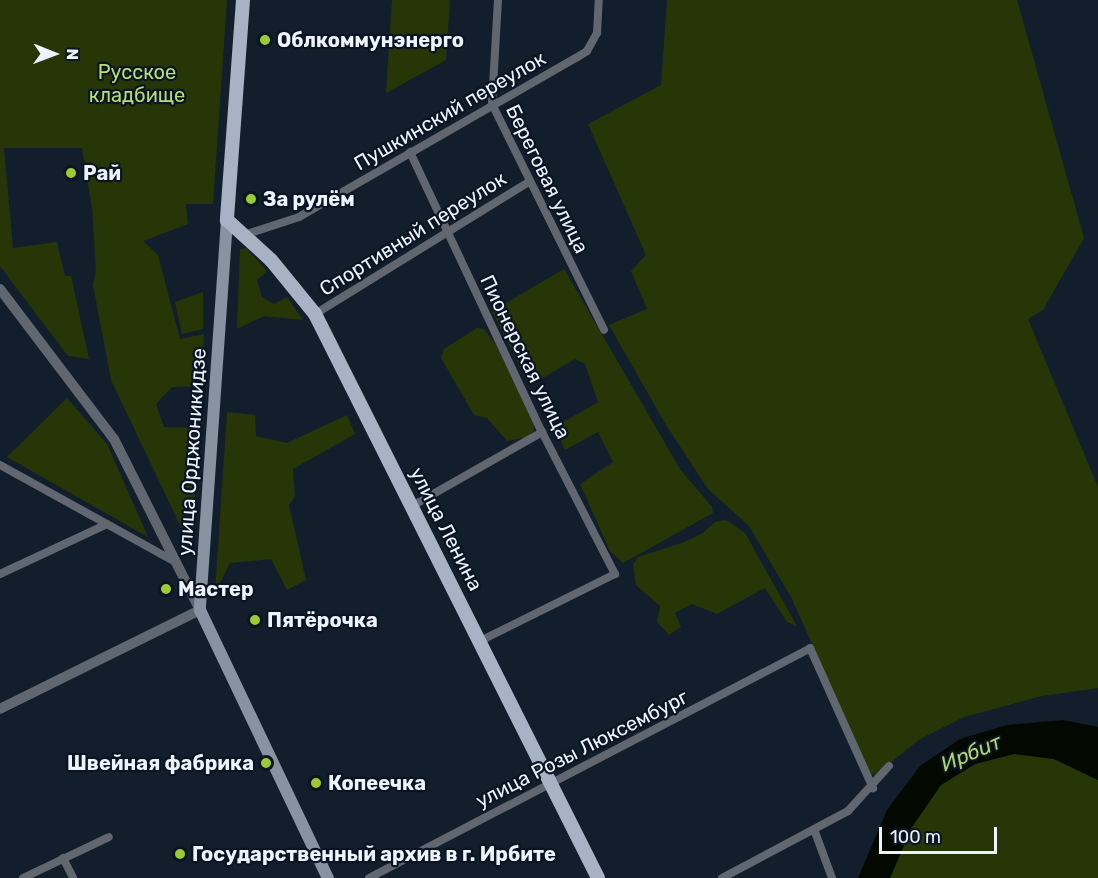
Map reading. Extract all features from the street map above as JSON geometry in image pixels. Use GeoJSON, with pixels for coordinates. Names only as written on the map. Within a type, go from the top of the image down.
{"type":"FeatureCollection","features":[{"type":"Feature","properties":{"kind":"main road","name":"улица Орджоникидзе"},"geometry":{"type":"LineString","coordinates":[[243,0],[200,609],[328,878]]}},
{"type":"Feature","properties":{"kind":"main road","name":"улица Ленина"},"geometry":{"type":"LineString","coordinates":[[228,220],[315,314],[598,878]]}},
{"type":"Feature","properties":{"kind":"street","name":"Береговая улица"},"geometry":{"type":"LineString","coordinates":[[498,0],[492,104],[604,330]]}},
{"type":"Feature","properties":{"kind":"street","name":"Пушкинский переулок"},"geometry":{"type":"LineString","coordinates":[[244,235],[299,218],[492,104],[587,51],[597,33],[599,0]]}},
{"type":"Feature","properties":{"kind":"street","name":"Пионерская улица"},"geometry":{"type":"LineString","coordinates":[[410,152],[542,432],[615,574],[480,640]]}},
{"type":"Feature","properties":{"kind":"street","name":"Спортивный переулок"},"geometry":{"type":"LineString","coordinates":[[315,314],[529,182]]}},
{"type":"Feature","properties":{"kind":"street"},"geometry":{"type":"LineString","coordinates":[[0,289],[114,439],[200,609],[0,709]]}},
{"type":"Feature","properties":{"kind":"street"},"geometry":{"type":"LineString","coordinates":[[412,506],[542,432]]}},
{"type":"Feature","properties":{"kind":"street"},"geometry":{"type":"LineString","coordinates":[[0,465],[177,563]]}},
{"type":"Feature","properties":{"kind":"street"},"geometry":{"type":"LineString","coordinates":[[0,574],[107,524]]}},
{"type":"Feature","properties":{"kind":"street","name":"улица Розы Люксембург"},"geometry":{"type":"LineString","coordinates":[[369,878],[810,648],[873,788]]}},
{"type":"Feature","properties":{"kind":"street"},"geometry":{"type":"LineString","coordinates":[[723,878],[815,832],[849,811],[873,788],[889,766]]}},
{"type":"Feature","properties":{"kind":"street"},"geometry":{"type":"LineString","coordinates":[[815,832],[831,878]]}},
{"type":"Feature","properties":{"kind":"street"},"geometry":{"type":"LineString","coordinates":[[23,878],[109,837]]}},
{"type":"Feature","properties":{"kind":"street"},"geometry":{"type":"LineString","coordinates":[[63,858],[73,878]]}},
{"type":"Feature","properties":{"kind":"green space","name":"Русское кладбище"},"geometry":{"type":"Polygon","coordinates":[[[0,0],[227,0],[213,204],[186,204],[188,224],[143,241],[158,255],[180,339],[204,334],[202,386],[172,387],[156,404],[164,427],[198,428],[193,533],[188,542],[111,380],[93,285],[96,271],[92,208],[82,148],[4,148],[13,248],[57,242],[65,276],[71,276],[89,359],[68,356],[0,266],[0,0]]]}},
{"type":"Feature","properties":{"kind":"green space"},"geometry":{"type":"Polygon","coordinates":[[[392,0],[450,0],[446,60],[386,93],[392,0]]]}},
{"type":"Feature","properties":{"kind":"green space"},"geometry":{"type":"Polygon","coordinates":[[[667,0],[1017,0],[1084,238],[1043,310],[1028,319],[1098,487],[1098,688],[1042,696],[964,717],[920,739],[875,775],[871,774],[791,597],[749,526],[708,489],[666,425],[609,325],[647,309],[631,271],[646,255],[588,124],[661,85],[667,0]]]}},
{"type":"Feature","properties":{"kind":"green space"},"geometry":{"type":"Polygon","coordinates":[[[246,248],[267,271],[257,280],[262,297],[274,304],[287,297],[303,320],[264,316],[237,329],[240,249],[246,248]]]}},
{"type":"Feature","properties":{"kind":"green space"},"geometry":{"type":"Polygon","coordinates":[[[564,269],[680,469],[712,507],[713,513],[623,563],[610,551],[580,484],[613,462],[598,432],[565,450],[555,427],[598,402],[585,364],[575,359],[541,379],[527,381],[492,311],[564,269]]]}},
{"type":"Feature","properties":{"kind":"green space"},"geometry":{"type":"Polygon","coordinates":[[[203,292],[203,329],[182,334],[175,302],[203,292]]]}},
{"type":"Feature","properties":{"kind":"green space"},"geometry":{"type":"Polygon","coordinates":[[[477,328],[484,329],[496,345],[534,423],[534,431],[527,437],[507,441],[487,418],[474,415],[441,358],[444,349],[477,328]]]}},
{"type":"Feature","properties":{"kind":"green space"},"geometry":{"type":"Polygon","coordinates":[[[67,398],[107,444],[148,537],[7,457],[67,398]]]}},
{"type":"Feature","properties":{"kind":"green space"},"geometry":{"type":"Polygon","coordinates":[[[227,412],[255,415],[256,436],[287,443],[347,415],[355,434],[293,469],[295,496],[289,505],[306,580],[287,590],[271,559],[230,563],[215,593],[227,412]]]}},
{"type":"Feature","properties":{"kind":"green space"},"geometry":{"type":"Polygon","coordinates":[[[726,520],[745,533],[797,626],[787,622],[765,588],[717,614],[692,604],[675,613],[681,627],[669,635],[657,622],[660,606],[636,585],[633,565],[638,557],[682,543],[703,533],[715,522],[726,520]]]}},
{"type":"Feature","properties":{"kind":"green space"},"geometry":{"type":"Polygon","coordinates":[[[1014,754],[1054,759],[1098,780],[1098,878],[890,878],[912,827],[941,785],[975,764],[1014,754]]]}},
{"type":"Feature","properties":{"kind":"water","name":"Ирбит"},"geometry":{"type":"Polygon","coordinates":[[[1063,720],[1098,727],[1098,780],[1054,759],[1014,754],[975,764],[941,785],[912,827],[890,878],[858,878],[887,810],[920,766],[960,739],[1007,725],[1063,720]]]}},
{"type":"Feature","properties":{"kind":"place","name":"Облкоммунэнерго"},"geometry":{"type":"Point","coordinates":[265,40]}},
{"type":"Feature","properties":{"kind":"place","name":"Рай"},"geometry":{"type":"Point","coordinates":[71,173]}},
{"type":"Feature","properties":{"kind":"place","name":"За рулём"},"geometry":{"type":"Point","coordinates":[251,199]}},
{"type":"Feature","properties":{"kind":"place","name":"Мастер"},"geometry":{"type":"Point","coordinates":[166,589]}},
{"type":"Feature","properties":{"kind":"place","name":"Пятёрочка"},"geometry":{"type":"Point","coordinates":[255,620]}},
{"type":"Feature","properties":{"kind":"place","name":"Швейная фабрика"},"geometry":{"type":"Point","coordinates":[266,763]}},
{"type":"Feature","properties":{"kind":"place","name":"Копеечка"},"geometry":{"type":"Point","coordinates":[316,783]}},
{"type":"Feature","properties":{"kind":"place","name":"Государственный архив в г. Ирбите"},"geometry":{"type":"Point","coordinates":[180,854]}}]}
